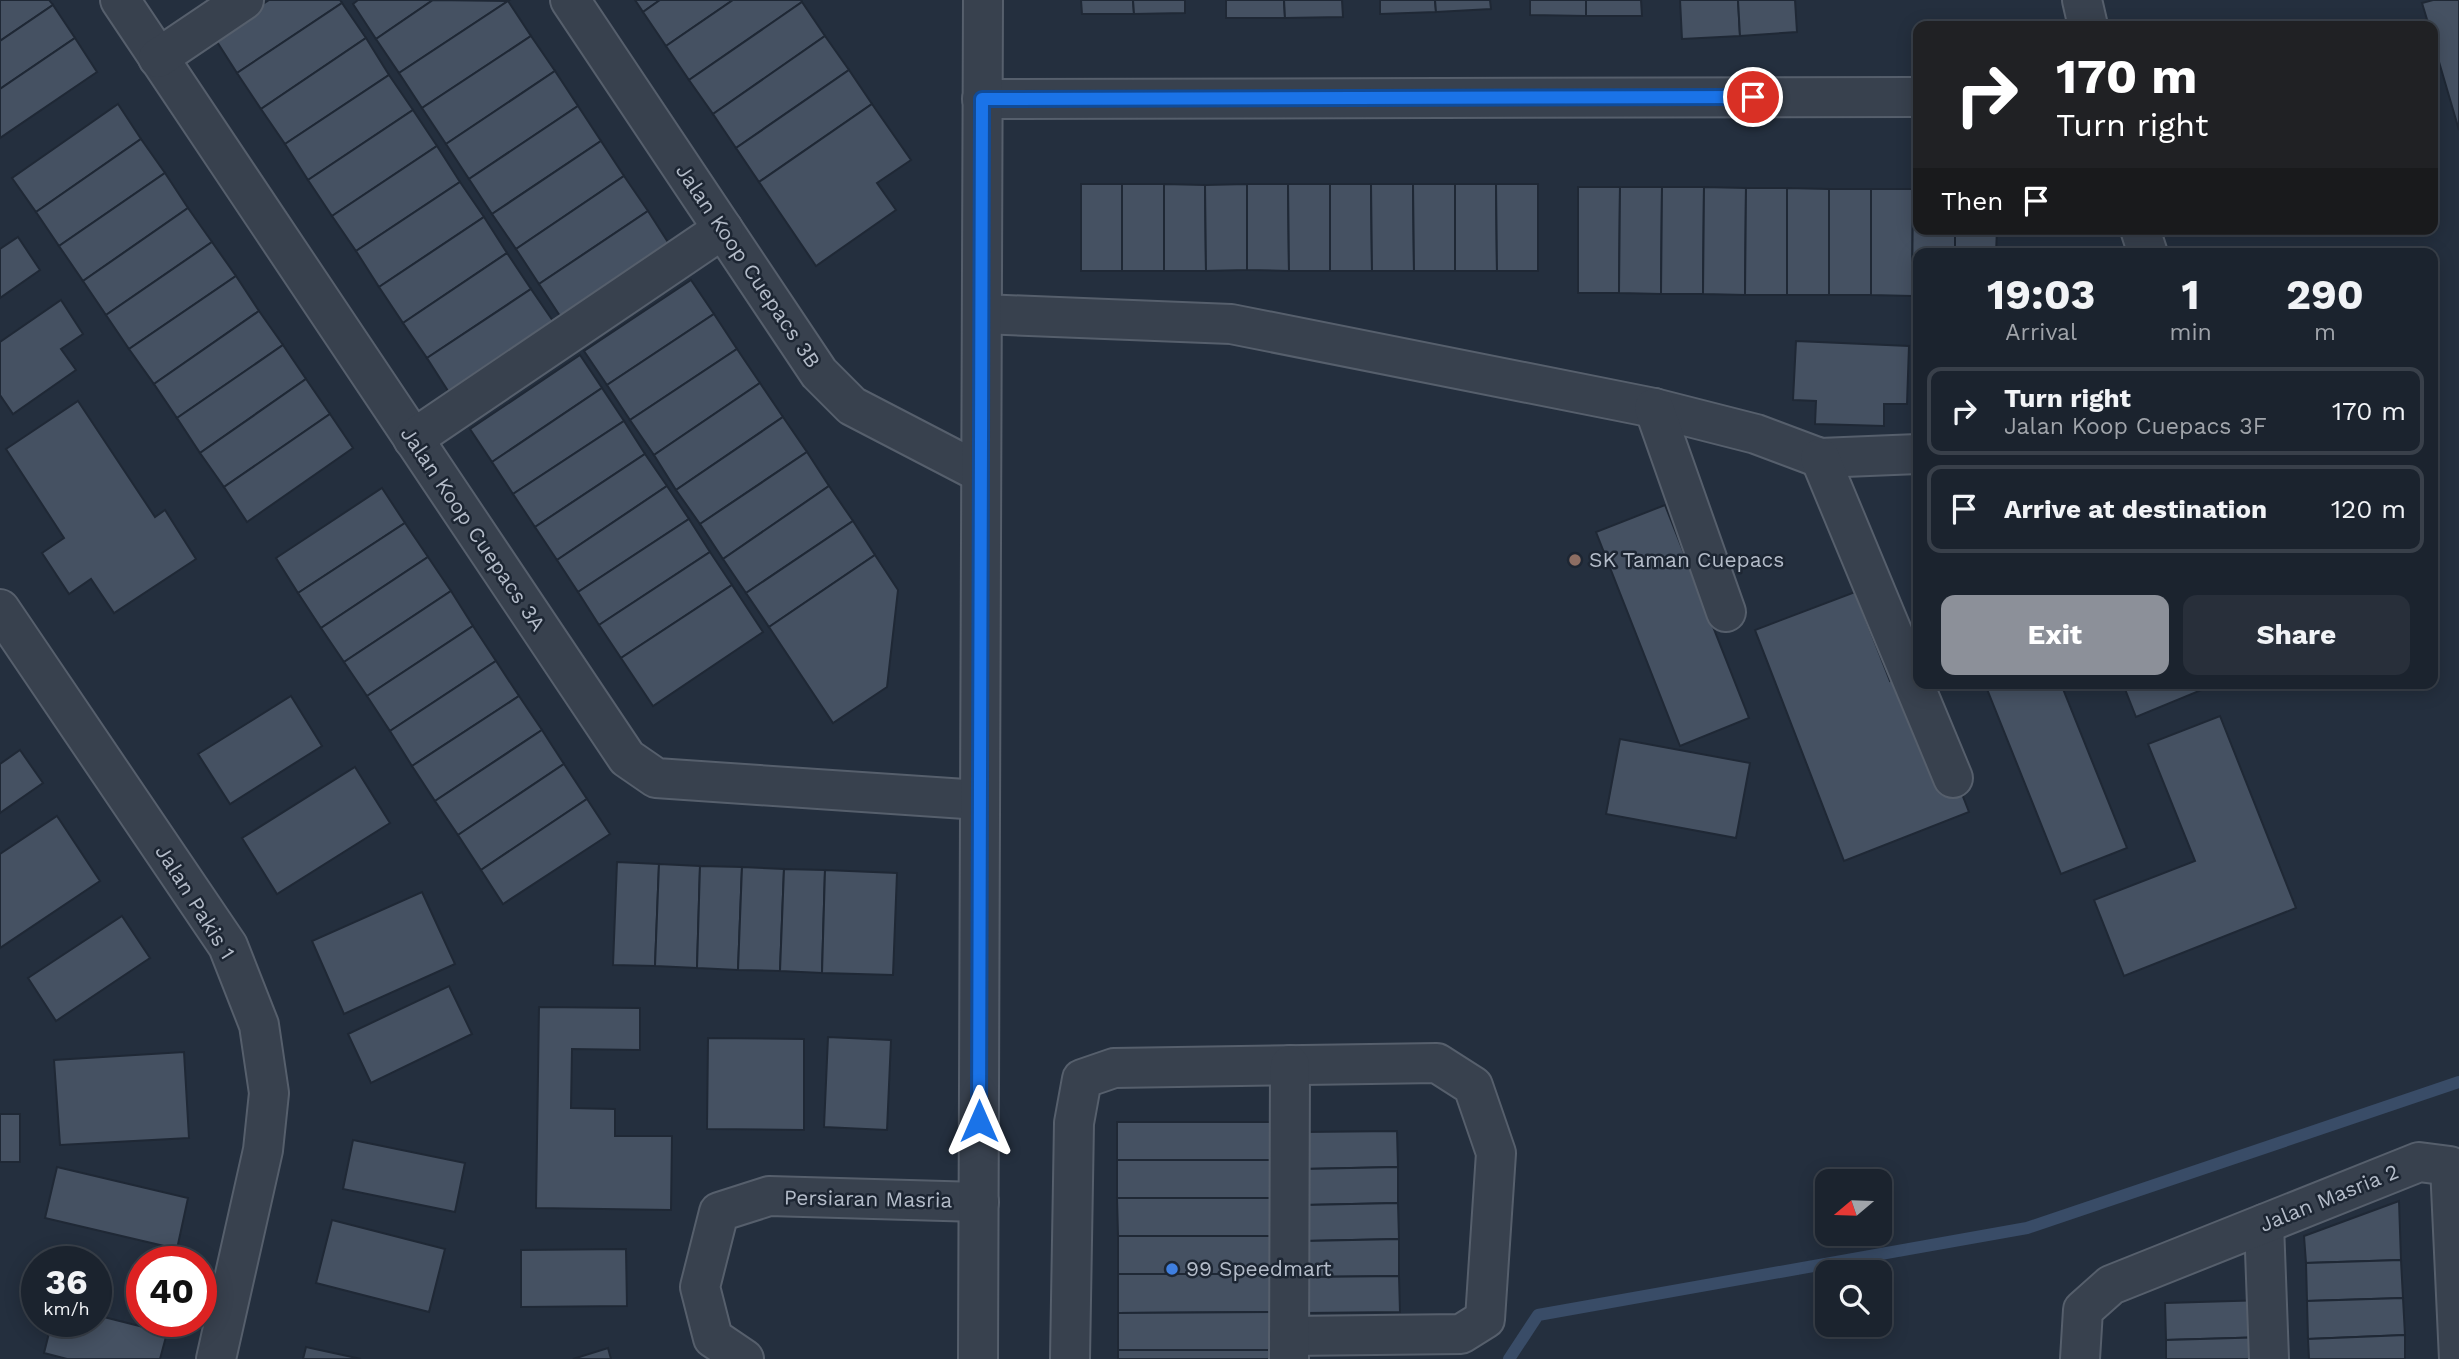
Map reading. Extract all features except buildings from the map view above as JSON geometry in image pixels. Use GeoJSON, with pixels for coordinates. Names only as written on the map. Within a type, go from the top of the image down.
{"type":"FeatureCollection","features":[{"type":"Feature","properties":{"kind":"street","name":"Jalan Koop Cuepacs 3A"},"geometry":{"type":"LineString","coordinates":[[120,0],[626,758],[656,778],[980,800]]}},
{"type":"Feature","properties":{"kind":"street"},"geometry":{"type":"LineString","coordinates":[[158,58],[244,0]]}},
{"type":"Feature","properties":{"kind":"street","name":"Jalan Koop Cuepacs 3B"},"geometry":{"type":"LineString","coordinates":[[570,0],[819,373],[852,406],[981,473]]}},
{"type":"Feature","properties":{"kind":"street"},"geometry":{"type":"LineString","coordinates":[[978,1359],[983,0]]}},
{"type":"Feature","properties":{"kind":"street"},"geometry":{"type":"LineString","coordinates":[[2082,0],[2087,21]]}},
{"type":"Feature","properties":{"kind":"street"},"geometry":{"type":"LineString","coordinates":[[982,99],[1913,97]]}},
{"type":"Feature","properties":{"kind":"street"},"geometry":{"type":"LineString","coordinates":[[413,439],[723,229]]}},
{"type":"Feature","properties":{"kind":"street"},"geometry":{"type":"LineString","coordinates":[[982,314],[1231,324],[1654,408],[1756,434],[1820,458],[1913,454]]}},
{"type":"Feature","properties":{"kind":"street"},"geometry":{"type":"LineString","coordinates":[[1654,408],[1726,612]]}},
{"type":"Feature","properties":{"kind":"street"},"geometry":{"type":"LineString","coordinates":[[1820,458],[1913,682]]}},
{"type":"Feature","properties":{"kind":"street","name":"Jalan Pakis 1"},"geometry":{"type":"LineString","coordinates":[[0,609],[228,946],[259,1025],[269,1093],[263,1150],[216,1359]]}},
{"type":"Feature","properties":{"kind":"street"},"geometry":{"type":"LineString","coordinates":[[1916,689],[1953,778]]}},
{"type":"Feature","properties":{"kind":"street"},"geometry":{"type":"LineString","coordinates":[[1070,1359],[1074,1123],[1082,1079],[1114,1068],[1290,1065],[1437,1063],[1473,1086],[1496,1153],[1485,1319],[1461,1334],[1289,1347],[1290,1065]]}},
{"type":"Feature","properties":{"kind":"street","name":"Jalan Masria 2"},"geometry":{"type":"LineString","coordinates":[[2080,1359],[2083,1310],[2111,1285],[2419,1162],[2450,1166],[2459,1359]]}},
{"type":"Feature","properties":{"kind":"street","name":"Persiaran Masria"},"geometry":{"type":"LineString","coordinates":[[744,1359],[713,1338],[700,1287],[719,1212],[769,1196],[979,1202]]}},
{"type":"Feature","properties":{"kind":"street"},"geometry":{"type":"LineString","coordinates":[[2264,1224],[2269,1359]]}},
{"type":"Feature","properties":{"kind":"waterway"},"geometry":{"type":"LineString","coordinates":[[1509,1359],[1538,1315],[2027,1228],[2459,1082]]}},
{"type":"Feature","properties":{"kind":"place","name":"SK Taman Cuepacs"},"geometry":{"type":"Point","coordinates":[1575,560]}},
{"type":"Feature","properties":{"kind":"place","name":"99 Speedmart"},"geometry":{"type":"Point","coordinates":[1172,1269]}},
{"type":"Feature","properties":{"kind":"route"},"geometry":{"type":"LineString","coordinates":[[979,1121],[982,99],[1753,97]]}}]}
